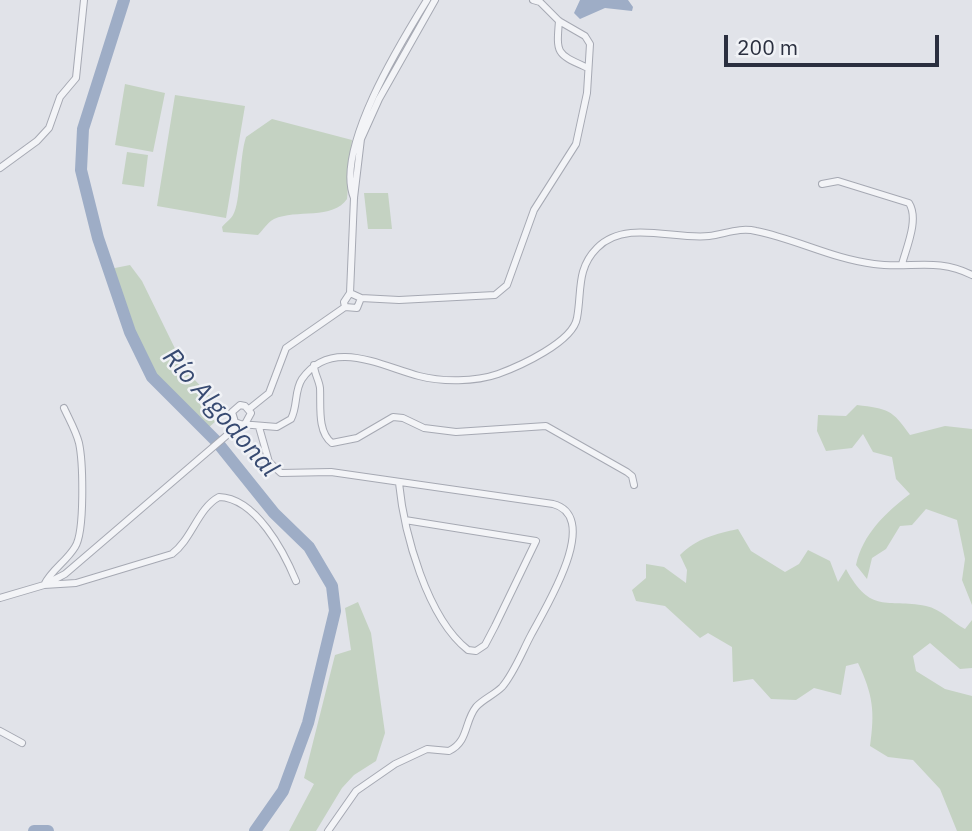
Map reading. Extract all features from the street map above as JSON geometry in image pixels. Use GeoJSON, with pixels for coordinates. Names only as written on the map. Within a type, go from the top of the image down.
{"type":"FeatureCollection","features":[{"type":"Feature","properties":{"kind":"street"},"geometry":{"type":"LineString","coordinates":[[0,168],[37,141],[49,128],[60,97],[76,78],[83,0]]}},
{"type":"Feature","properties":{"kind":"street"},"geometry":{"type":"LineString","coordinates":[[368,116],[428,0]]}},
{"type":"Feature","properties":{"kind":"street"},"geometry":{"type":"LineString","coordinates":[[345,307],[344,302],[350,293],[354,198],[351,191],[351,163],[356,137],[435,0]]}},
{"type":"Feature","properties":{"kind":"street"},"geometry":{"type":"LineString","coordinates":[[350,293],[361,298],[481,296],[502,291],[511,278],[534,209],[576,144],[582,124],[588,68],[590,44],[585,36],[559,21],[538,1]]}},
{"type":"Feature","properties":{"kind":"street"},"geometry":{"type":"LineString","coordinates":[[559,21],[558,51],[562,56],[588,68]]}},
{"type":"Feature","properties":{"kind":"street"},"geometry":{"type":"LineString","coordinates":[[822,184],[838,181],[909,203],[913,212],[912,223],[902,264]]}},
{"type":"Feature","properties":{"kind":"street"},"geometry":{"type":"LineString","coordinates":[[249,409],[240,405],[233,411],[232,417],[243,424],[259,427],[277,427],[291,419],[301,380],[314,365],[328,359],[351,356],[442,380],[497,374],[570,335],[577,320],[579,279],[586,264],[597,248],[612,237],[630,233],[702,236],[757,231],[872,264],[946,264],[972,275]]}},
{"type":"Feature","properties":{"kind":"street"},"geometry":{"type":"LineString","coordinates":[[345,307],[353,310],[361,298]]}},
{"type":"Feature","properties":{"kind":"street"},"geometry":{"type":"LineString","coordinates":[[249,409],[269,393],[286,348],[345,307]]}},
{"type":"Feature","properties":{"kind":"street"},"geometry":{"type":"LineString","coordinates":[[314,365],[320,384],[320,415],[326,439],[332,443],[357,438],[393,417],[403,418],[424,428],[456,432],[546,426],[627,472],[632,476],[634,485]]}},
{"type":"Feature","properties":{"kind":"street"},"geometry":{"type":"LineString","coordinates":[[44,585],[50,573],[75,549],[79,537],[82,464],[78,442],[64,408]]}},
{"type":"Feature","properties":{"kind":"street"},"geometry":{"type":"LineString","coordinates":[[0,598],[44,585],[65,574],[227,433],[251,417],[249,409]]}},
{"type":"Feature","properties":{"kind":"street"},"geometry":{"type":"LineString","coordinates":[[259,427],[269,462],[281,473],[331,472],[562,507],[571,518],[571,553],[559,583],[503,685],[476,708],[458,745],[449,751],[422,750],[359,787],[328,831]]}},
{"type":"Feature","properties":{"kind":"street"},"geometry":{"type":"LineString","coordinates":[[399,483],[405,520],[412,554],[450,632],[468,650],[476,651],[485,645],[536,541],[405,520]]}},
{"type":"Feature","properties":{"kind":"street"},"geometry":{"type":"LineString","coordinates":[[44,585],[76,583],[172,554],[182,546],[208,504],[219,497],[235,500],[261,523],[282,547],[296,581]]}},
{"type":"Feature","properties":{"kind":"street"},"geometry":{"type":"LineString","coordinates":[[0,731],[22,744]]}},
{"type":"Feature","properties":{"kind":"green space"},"geometry":{"type":"Polygon","coordinates":[[[125,84],[165,93],[153,152],[115,145],[125,84]]]}},
{"type":"Feature","properties":{"kind":"green space"},"geometry":{"type":"Polygon","coordinates":[[[175,95],[245,106],[226,218],[157,206],[175,95]]]}},
{"type":"Feature","properties":{"kind":"green space"},"geometry":{"type":"Polygon","coordinates":[[[272,119],[352,140],[347,199],[333,210],[274,219],[258,235],[223,232],[222,227],[236,209],[246,137],[272,119]]]}},
{"type":"Feature","properties":{"kind":"green space"},"geometry":{"type":"Polygon","coordinates":[[[127,152],[148,155],[144,187],[122,184],[127,152]]]}},
{"type":"Feature","properties":{"kind":"green space"},"geometry":{"type":"Polygon","coordinates":[[[364,193],[388,193],[392,229],[368,229],[364,193]]]}},
{"type":"Feature","properties":{"kind":"green space"},"geometry":{"type":"Polygon","coordinates":[[[130,265],[142,281],[186,371],[226,412],[207,429],[153,376],[131,331],[110,269],[130,265]]]}},
{"type":"Feature","properties":{"kind":"green space"},"geometry":{"type":"Polygon","coordinates":[[[857,405],[888,412],[910,435],[945,426],[972,429],[972,605],[962,580],[965,559],[957,520],[926,509],[912,525],[900,526],[886,549],[872,558],[867,579],[856,565],[864,544],[876,525],[910,494],[896,479],[892,457],[873,452],[863,434],[852,448],[826,451],[817,431],[818,415],[846,416],[857,405]]]}},
{"type":"Feature","properties":{"kind":"green space"},"geometry":{"type":"Polygon","coordinates":[[[738,529],[751,551],[785,572],[799,564],[808,550],[830,561],[838,582],[846,569],[863,593],[872,599],[926,606],[965,629],[972,620],[972,668],[960,669],[930,643],[913,656],[916,671],[945,689],[972,696],[972,831],[957,831],[940,789],[913,760],[888,757],[870,746],[871,703],[858,663],[846,666],[841,695],[814,688],[796,700],[771,699],[753,679],[733,682],[732,647],[708,633],[700,638],[665,606],[636,601],[632,590],[646,578],[646,564],[664,567],[686,583],[687,570],[680,555],[700,541],[738,529]]]}},
{"type":"Feature","properties":{"kind":"green space"},"geometry":{"type":"Polygon","coordinates":[[[358,602],[371,633],[385,733],[376,761],[354,775],[342,788],[316,831],[289,831],[314,784],[304,778],[335,655],[351,650],[345,608],[358,602]]]}},
{"type":"Feature","properties":{"kind":"water"},"geometry":{"type":"Polygon","coordinates":[[[580,0],[628,0],[633,7],[632,11],[605,8],[580,19],[574,13],[580,0]]]}},
{"type":"Feature","properties":{"kind":"waterway","name":"Río Algodonal"},"geometry":{"type":"LineString","coordinates":[[124,0],[83,129],[81,170],[98,238],[130,332],[152,377],[217,442],[274,513],[309,547],[332,586],[335,611],[308,723],[283,791],[255,831]]}},
{"type":"Feature","properties":{"kind":"waterway","name":"Río Algodonal"},"geometry":{"type":"LineString","coordinates":[[34,831],[48,831]]}}]}
